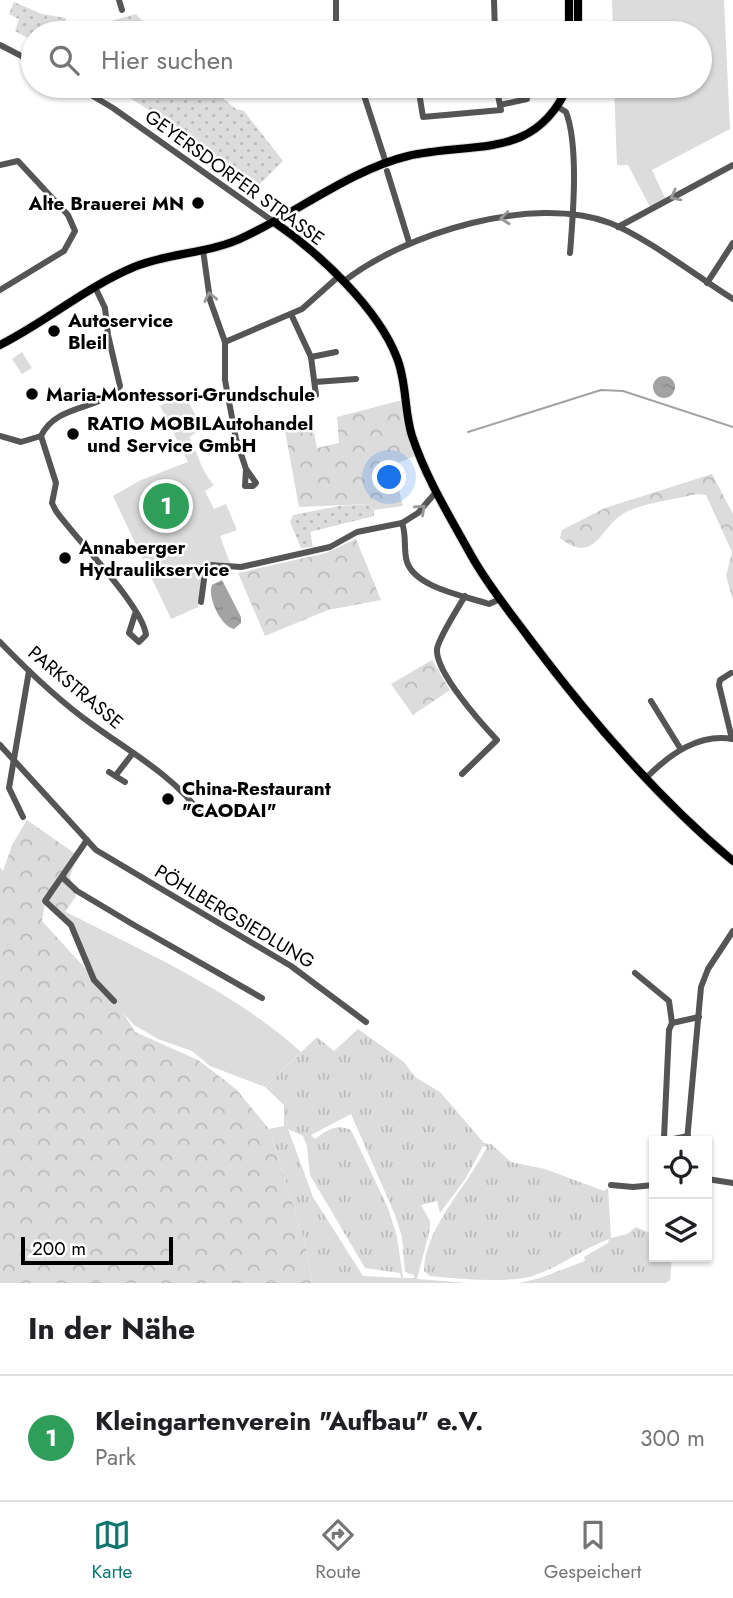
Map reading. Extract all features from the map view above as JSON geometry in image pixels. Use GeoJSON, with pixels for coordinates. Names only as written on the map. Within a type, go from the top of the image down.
{"type":"FeatureCollection","features":[{"type":"Feature","properties":{"kind":"main road"},"geometry":{"type":"LineString","coordinates":[[569,0],[569,21]]}},
{"type":"Feature","properties":{"kind":"main road"},"geometry":{"type":"LineString","coordinates":[[578,0],[578,21]]}},
{"type":"Feature","properties":{"kind":"main road"},"geometry":{"type":"LineString","coordinates":[[0,345],[95,287],[148,262],[238,240],[387,167],[426,152],[512,142],[533,132],[558,107],[562,98]]}},
{"type":"Feature","properties":{"kind":"main road","name":"GEYERSDORFER STRASSE"},"geometry":{"type":"LineString","coordinates":[[274,222],[340,279],[364,306],[397,356],[412,436],[436,492],[473,559],[500,599],[578,702],[647,777],[733,861]]}},
{"type":"Feature","properties":{"kind":"street"},"geometry":{"type":"LineString","coordinates":[[119,0],[122,10]]}},
{"type":"Feature","properties":{"kind":"street"},"geometry":{"type":"LineString","coordinates":[[336,0],[336,21]]}},
{"type":"Feature","properties":{"kind":"street"},"geometry":{"type":"LineString","coordinates":[[494,0],[495,21]]}},
{"type":"Feature","properties":{"kind":"street"},"geometry":{"type":"LineString","coordinates":[[0,45],[21,56]]}},
{"type":"Feature","properties":{"kind":"street","name":"GEYERSDORFER STRASSE"},"geometry":{"type":"LineString","coordinates":[[93,98],[274,222]]}},
{"type":"Feature","properties":{"kind":"street"},"geometry":{"type":"LineString","coordinates":[[366,98],[409,242]]}},
{"type":"Feature","properties":{"kind":"street"},"geometry":{"type":"LineString","coordinates":[[420,98],[423,117],[501,110],[499,98]]}},
{"type":"Feature","properties":{"kind":"street"},"geometry":{"type":"LineString","coordinates":[[500,104],[524,101],[527,98]]}},
{"type":"Feature","properties":{"kind":"street"},"geometry":{"type":"LineString","coordinates":[[558,107],[566,112],[571,132],[573,215],[570,253]]}},
{"type":"Feature","properties":{"kind":"street"},"geometry":{"type":"LineString","coordinates":[[0,165],[18,161],[68,215],[75,231],[64,251],[0,290]]}},
{"type":"Feature","properties":{"kind":"street"},"geometry":{"type":"LineString","coordinates":[[618,227],[733,165]]}},
{"type":"Feature","properties":{"kind":"street"},"geometry":{"type":"LineString","coordinates":[[225,342],[291,314],[340,279],[409,242],[439,231],[493,220],[573,215],[618,227],[733,299]]}},
{"type":"Feature","properties":{"kind":"street"},"geometry":{"type":"LineString","coordinates":[[628,233],[632,220]]}},
{"type":"Feature","properties":{"kind":"street"},"geometry":{"type":"LineString","coordinates":[[707,283],[733,243]]}},
{"type":"Feature","properties":{"kind":"street"},"geometry":{"type":"LineString","coordinates":[[203,250],[210,300],[225,342],[228,402],[246,469]]}},
{"type":"Feature","properties":{"kind":"street"},"geometry":{"type":"LineString","coordinates":[[95,287],[105,308],[108,335],[120,386],[109,396],[57,417],[46,426],[41,436],[56,483],[52,503],[56,511],[135,614]]}},
{"type":"Feature","properties":{"kind":"street"},"geometry":{"type":"LineString","coordinates":[[291,314],[311,357],[316,395]]}},
{"type":"Feature","properties":{"kind":"street"},"geometry":{"type":"LineString","coordinates":[[311,357],[336,352]]}},
{"type":"Feature","properties":{"kind":"street"},"geometry":{"type":"LineString","coordinates":[[314,382],[356,379]]}},
{"type":"Feature","properties":{"kind":"street"},"geometry":{"type":"LineString","coordinates":[[0,436],[21,442],[41,436]]}},
{"type":"Feature","properties":{"kind":"street"},"geometry":{"type":"LineString","coordinates":[[201,602],[205,572],[211,565],[241,567],[330,547],[357,532],[402,523],[418,513],[436,492]]}},
{"type":"Feature","properties":{"kind":"street"},"geometry":{"type":"LineString","coordinates":[[402,523],[408,562],[414,573],[489,604],[500,599]]}},
{"type":"Feature","properties":{"kind":"street"},"geometry":{"type":"LineString","coordinates":[[462,774],[497,740],[454,686],[438,657],[437,646],[465,596]]}},
{"type":"Feature","properties":{"kind":"street","name":"PARKSTRASSE"},"geometry":{"type":"LineString","coordinates":[[0,642],[29,671],[91,724],[164,776],[201,814]]}},
{"type":"Feature","properties":{"kind":"street"},"geometry":{"type":"LineString","coordinates":[[23,817],[10,795],[12,758],[29,671]]}},
{"type":"Feature","properties":{"kind":"street"},"geometry":{"type":"LineString","coordinates":[[647,777],[680,748],[715,739],[732,739],[719,685],[720,680],[732,673]]}},
{"type":"Feature","properties":{"kind":"street"},"geometry":{"type":"LineString","coordinates":[[651,701],[680,748]]}},
{"type":"Feature","properties":{"kind":"street","name":"PÖHLBERGSIEDLUNG"},"geometry":{"type":"LineString","coordinates":[[0,745],[96,850],[291,965],[366,1022]]}},
{"type":"Feature","properties":{"kind":"street","name":"PARKSTRASSE"},"geometry":{"type":"LineString","coordinates":[[125,782],[113,774],[134,753]]}},
{"type":"Feature","properties":{"kind":"street"},"geometry":{"type":"LineString","coordinates":[[87,840],[45,901],[71,925],[94,980],[114,1001]]}},
{"type":"Feature","properties":{"kind":"street"},"geometry":{"type":"LineString","coordinates":[[62,877],[76,891],[262,998]]}},
{"type":"Feature","properties":{"kind":"street"},"geometry":{"type":"LineString","coordinates":[[688,1136],[701,987],[708,969],[733,931]]}},
{"type":"Feature","properties":{"kind":"street"},"geometry":{"type":"LineString","coordinates":[[635,972],[669,1002],[672,1023],[669,1030],[663,1133],[666,1136]]}},
{"type":"Feature","properties":{"kind":"street"},"geometry":{"type":"LineString","coordinates":[[672,1023],[699,1017]]}},
{"type":"Feature","properties":{"kind":"street"},"geometry":{"type":"LineString","coordinates":[[712,1180],[733,1183]]}},
{"type":"Feature","properties":{"kind":"street"},"geometry":{"type":"LineString","coordinates":[[611,1185],[649,1185]]}},
{"type":"Feature","properties":{"kind":"green space"},"geometry":{"type":"Polygon","coordinates":[[[612,0],[724,0],[730,129],[652,170],[665,198],[650,207],[628,165],[617,165],[614,98],[712,98],[712,21],[613,21],[612,0]]]}},
{"type":"Feature","properties":{"kind":"green space"},"geometry":{"type":"Polygon","coordinates":[[[14,2],[42,14],[66,18],[66,21],[21,21],[21,34],[15,31],[19,19],[9,14],[14,2]]]}},
{"type":"Feature","properties":{"kind":"green space"},"geometry":{"type":"Polygon","coordinates":[[[136,14],[143,21],[111,21],[136,14]]]}},
{"type":"Feature","properties":{"kind":"green space"},"geometry":{"type":"Polygon","coordinates":[[[130,98],[223,98],[236,109],[244,111],[283,161],[255,189],[176,127],[130,98]]]}},
{"type":"Feature","properties":{"kind":"green space"},"geometry":{"type":"Polygon","coordinates":[[[22,352],[32,368],[22,374],[12,359],[22,352]]]}},
{"type":"Feature","properties":{"kind":"green space"},"geometry":{"type":"Polygon","coordinates":[[[184,394],[201,425],[200,430],[189,437],[214,485],[205,491],[214,509],[226,504],[237,530],[220,536],[230,563],[216,562],[204,571],[198,607],[171,619],[113,496],[141,480],[188,462],[160,406],[184,394]]]}},
{"type":"Feature","properties":{"kind":"green space"},"geometry":{"type":"Polygon","coordinates":[[[402,400],[417,455],[398,463],[403,479],[397,481],[403,506],[374,510],[368,504],[299,507],[285,431],[301,422],[312,424],[317,448],[339,443],[337,417],[402,400]]]}},
{"type":"Feature","properties":{"kind":"green space"},"geometry":{"type":"Polygon","coordinates":[[[712,474],[733,514],[733,600],[726,576],[732,552],[706,495],[696,494],[626,512],[590,546],[572,546],[560,538],[562,530],[605,508],[712,474]]]}},
{"type":"Feature","properties":{"kind":"green space"},"geometry":{"type":"Polygon","coordinates":[[[368,504],[374,510],[374,516],[310,532],[313,547],[301,548],[290,522],[293,515],[339,506],[368,504]]]}},
{"type":"Feature","properties":{"kind":"green space"},"geometry":{"type":"Polygon","coordinates":[[[356,539],[381,600],[328,610],[265,636],[238,573],[326,553],[356,539]]]}},
{"type":"Feature","properties":{"kind":"green space"},"geometry":{"type":"Polygon","coordinates":[[[432,660],[450,690],[413,715],[391,684],[432,660]]]}},
{"type":"Feature","properties":{"kind":"green space"},"geometry":{"type":"Polygon","coordinates":[[[27,820],[77,855],[70,877],[76,896],[61,918],[45,902],[42,921],[118,1004],[135,1032],[198,1060],[236,1089],[269,1129],[305,1243],[312,1283],[0,1283],[0,867],[3,871],[12,845],[27,820]]]}},
{"type":"Feature","properties":{"kind":"green space"},"geometry":{"type":"Polygon","coordinates":[[[45,901],[211,987],[273,1028],[301,1052],[265,1087],[210,1066],[192,1051],[158,1039],[134,1025],[94,980],[77,935],[45,901]]]}},
{"type":"Feature","properties":{"kind":"green space"},"geometry":{"type":"Polygon","coordinates":[[[358,1029],[404,1062],[415,1077],[440,1092],[484,1143],[491,1144],[511,1162],[545,1169],[604,1191],[608,1188],[611,1238],[627,1234],[636,1227],[649,1233],[649,1262],[672,1262],[670,1280],[666,1283],[519,1283],[585,1261],[584,1257],[608,1243],[609,1239],[529,1277],[492,1280],[430,1276],[424,1271],[431,1239],[479,1162],[487,1147],[483,1146],[466,1178],[440,1213],[437,1201],[421,1205],[430,1221],[430,1229],[417,1279],[468,1283],[312,1283],[305,1243],[269,1129],[284,1126],[284,1105],[265,1087],[317,1037],[334,1051],[358,1029]],[[351,1114],[311,1135],[315,1139],[337,1127],[351,1130],[388,1208],[397,1237],[403,1278],[414,1278],[414,1275],[405,1272],[402,1237],[351,1114]],[[288,1129],[313,1197],[363,1276],[401,1278],[400,1273],[365,1268],[310,1175],[307,1146],[303,1136],[288,1129]]]}},
{"type":"Feature","properties":{"kind":"water"},"geometry":{"type":"Polygon","coordinates":[[[664,376],[672,379],[675,387],[672,395],[664,398],[656,395],[653,387],[656,379],[664,376]]]}},
{"type":"Feature","properties":{"kind":"water"},"geometry":{"type":"Polygon","coordinates":[[[222,580],[241,617],[241,623],[234,629],[224,623],[213,604],[212,585],[222,580]]]}},
{"type":"Feature","properties":{"kind":"waterway"},"geometry":{"type":"LineString","coordinates":[[468,432],[601,390],[623,391],[733,427]]}},
{"type":"Feature","properties":{"kind":"place","name":"Alte Brauerei MN"},"geometry":{"type":"Point","coordinates":[198,203]}},
{"type":"Feature","properties":{"kind":"place","name":"Autoservice Bleil"},"geometry":{"type":"Point","coordinates":[54,331]}},
{"type":"Feature","properties":{"kind":"place","name":"Maria-Montessori-Grundschule"},"geometry":{"type":"Point","coordinates":[32,394]}},
{"type":"Feature","properties":{"kind":"place","name":"RATIO MOBILAutohandel und Service GmbH"},"geometry":{"type":"Point","coordinates":[73,434]}},
{"type":"Feature","properties":{"kind":"place","name":"Kleingartenverein \"Aufbau\" e.V."},"geometry":{"type":"Point","coordinates":[166,506]}},
{"type":"Feature","properties":{"kind":"place","name":"Annaberger Hydraulikservice"},"geometry":{"type":"Point","coordinates":[65,558]}},
{"type":"Feature","properties":{"kind":"place","name":"China-Restaurant \"CAODAI\""},"geometry":{"type":"Point","coordinates":[168,799]}}]}
